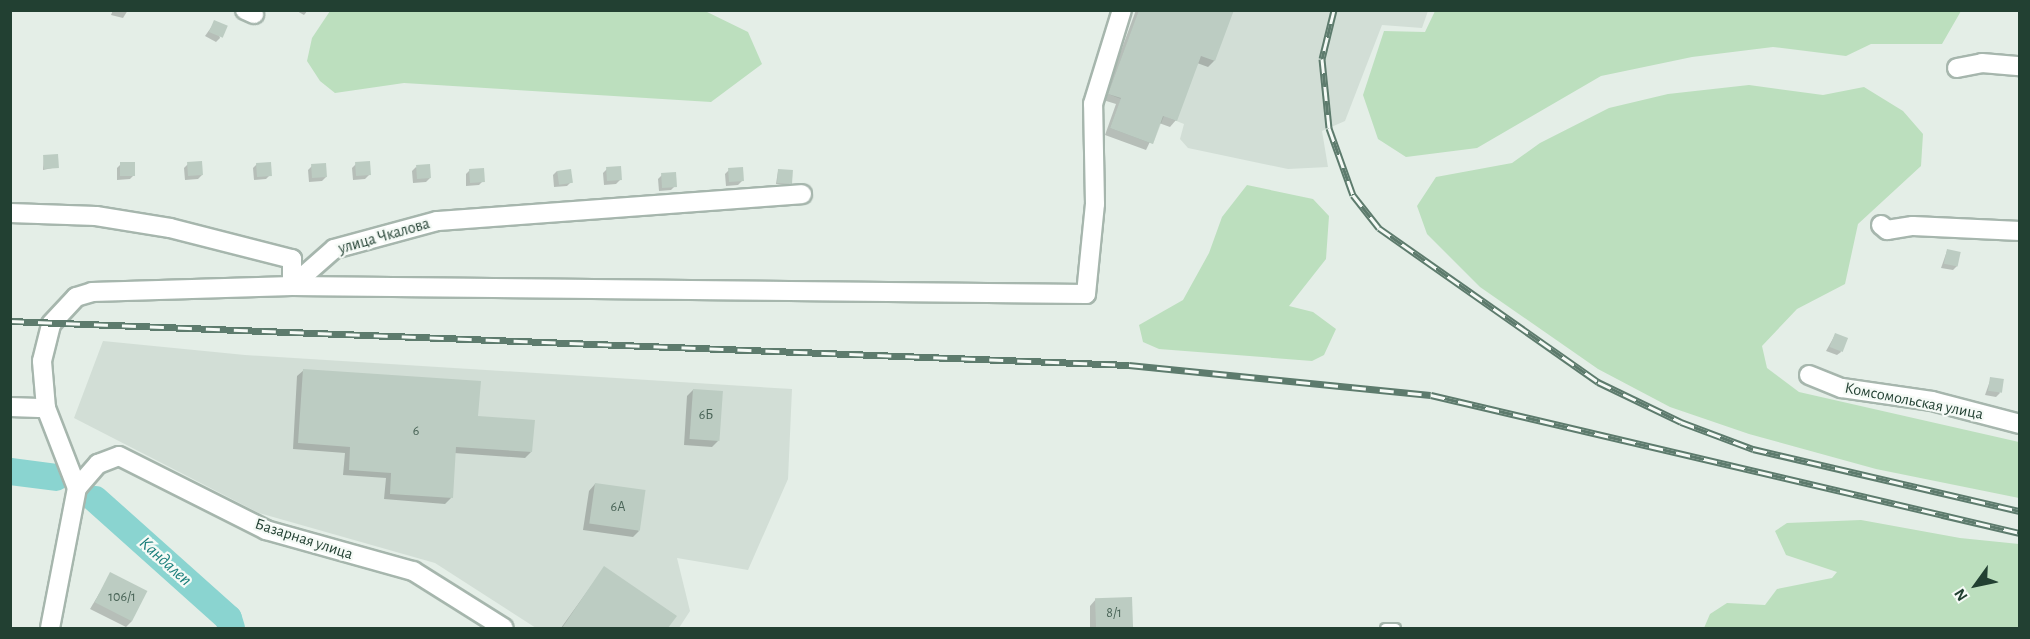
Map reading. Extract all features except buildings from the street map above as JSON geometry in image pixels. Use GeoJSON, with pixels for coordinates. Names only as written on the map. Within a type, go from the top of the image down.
{"type":"FeatureCollection","features":[{"type":"Feature","properties":{"kind":"street"},"geometry":{"type":"LineString","coordinates":[[50,628],[78,489],[46,408],[42,361],[51,324],[76,297],[92,292],[292,286],[1086,294],[1095,204],[1093,104],[1122,10]]}},
{"type":"Feature","properties":{"kind":"street"},"geometry":{"type":"LineString","coordinates":[[1957,68],[1982,63],[2019,66]]}},
{"type":"Feature","properties":{"kind":"street","name":"улица Чкалова"},"geometry":{"type":"LineString","coordinates":[[292,286],[334,249],[437,221],[802,194]]}},
{"type":"Feature","properties":{"kind":"street"},"geometry":{"type":"LineString","coordinates":[[10,213],[96,216],[170,228],[258,250],[292,259],[292,286]]}},
{"type":"Feature","properties":{"kind":"street"},"geometry":{"type":"LineString","coordinates":[[1881,225],[1887,230],[1913,226],[2019,231]]}},
{"type":"Feature","properties":{"kind":"street","name":"Комсомольская улица"},"geometry":{"type":"LineString","coordinates":[[1809,375],[1842,388],[1932,402],[2019,424]]}},
{"type":"Feature","properties":{"kind":"street"},"geometry":{"type":"LineString","coordinates":[[10,407],[46,408]]}},
{"type":"Feature","properties":{"kind":"street","name":"Базарная улица"},"geometry":{"type":"LineString","coordinates":[[78,489],[98,464],[119,456],[266,530],[413,571],[504,628]]}},
{"type":"Feature","properties":{"kind":"lane"},"geometry":{"type":"LineString","coordinates":[[1385,628],[1395,628]]}},
{"type":"Feature","properties":{"kind":"shaded area"},"geometry":{"type":"Polygon","coordinates":[[[1139,11],[1428,11],[1422,28],[1382,25],[1345,121],[1322,131],[1328,167],[1288,169],[1188,148],[1180,139],[1184,124],[1164,116],[1153,144],[1110,128],[1121,99],[1108,94],[1139,11]]]}},
{"type":"Feature","properties":{"kind":"shaded area"},"geometry":{"type":"Polygon","coordinates":[[[103,341],[245,355],[792,389],[788,479],[748,570],[677,558],[690,611],[679,628],[536,628],[435,563],[259,513],[74,418],[103,341]]]}},
{"type":"Feature","properties":{"kind":"green space"},"geometry":{"type":"Polygon","coordinates":[[[703,10],[748,32],[762,64],[711,102],[404,83],[335,93],[320,81],[307,61],[312,38],[330,11],[703,10]]]}},
{"type":"Feature","properties":{"kind":"green space"},"geometry":{"type":"Polygon","coordinates":[[[1435,10],[1961,11],[1942,44],[1871,44],[1846,56],[1773,47],[1692,57],[1601,76],[1477,148],[1406,157],[1378,139],[1363,95],[1384,31],[1425,32],[1435,10]]]}},
{"type":"Feature","properties":{"kind":"green space"},"geometry":{"type":"Polygon","coordinates":[[[1749,85],[1823,95],[1864,87],[1903,111],[1923,134],[1921,166],[1858,224],[1845,284],[1797,309],[1762,346],[1767,368],[1799,392],[2019,442],[2019,498],[1876,469],[1749,434],[1670,407],[1598,369],[1480,287],[1427,234],[1417,206],[1436,177],[1512,163],[1540,143],[1609,108],[1668,94],[1749,85]]]}},
{"type":"Feature","properties":{"kind":"green space"},"geometry":{"type":"Polygon","coordinates":[[[1247,185],[1313,199],[1329,216],[1326,259],[1289,306],[1313,312],[1336,329],[1324,355],[1312,361],[1159,349],[1143,342],[1139,325],[1183,300],[1209,253],[1222,217],[1247,185]]]}},
{"type":"Feature","properties":{"kind":"green space"},"geometry":{"type":"Polygon","coordinates":[[[1861,520],[1960,538],[2019,544],[2019,628],[1704,628],[1710,614],[1727,603],[1765,605],[1777,589],[1832,578],[1837,572],[1786,555],[1775,531],[1787,523],[1861,520]]]}},
{"type":"Feature","properties":{"kind":"waterway","name":"Кандалеп"},"geometry":{"type":"LineString","coordinates":[[10,471],[56,477]]}},
{"type":"Feature","properties":{"kind":"waterway","name":"Кандалеп"},"geometry":{"type":"LineString","coordinates":[[95,499],[228,618],[231,628]]}},
{"type":"Feature","properties":{"kind":"railway"},"geometry":{"type":"LineString","coordinates":[[1334,10],[1322,59],[1329,128],[1353,195],[1379,228],[1598,382],[1681,422],[1753,449],[2020,511]]}},
{"type":"Feature","properties":{"kind":"railway"},"geometry":{"type":"LineString","coordinates":[[10,321],[1129,365],[1431,395],[2020,533]]}}]}
